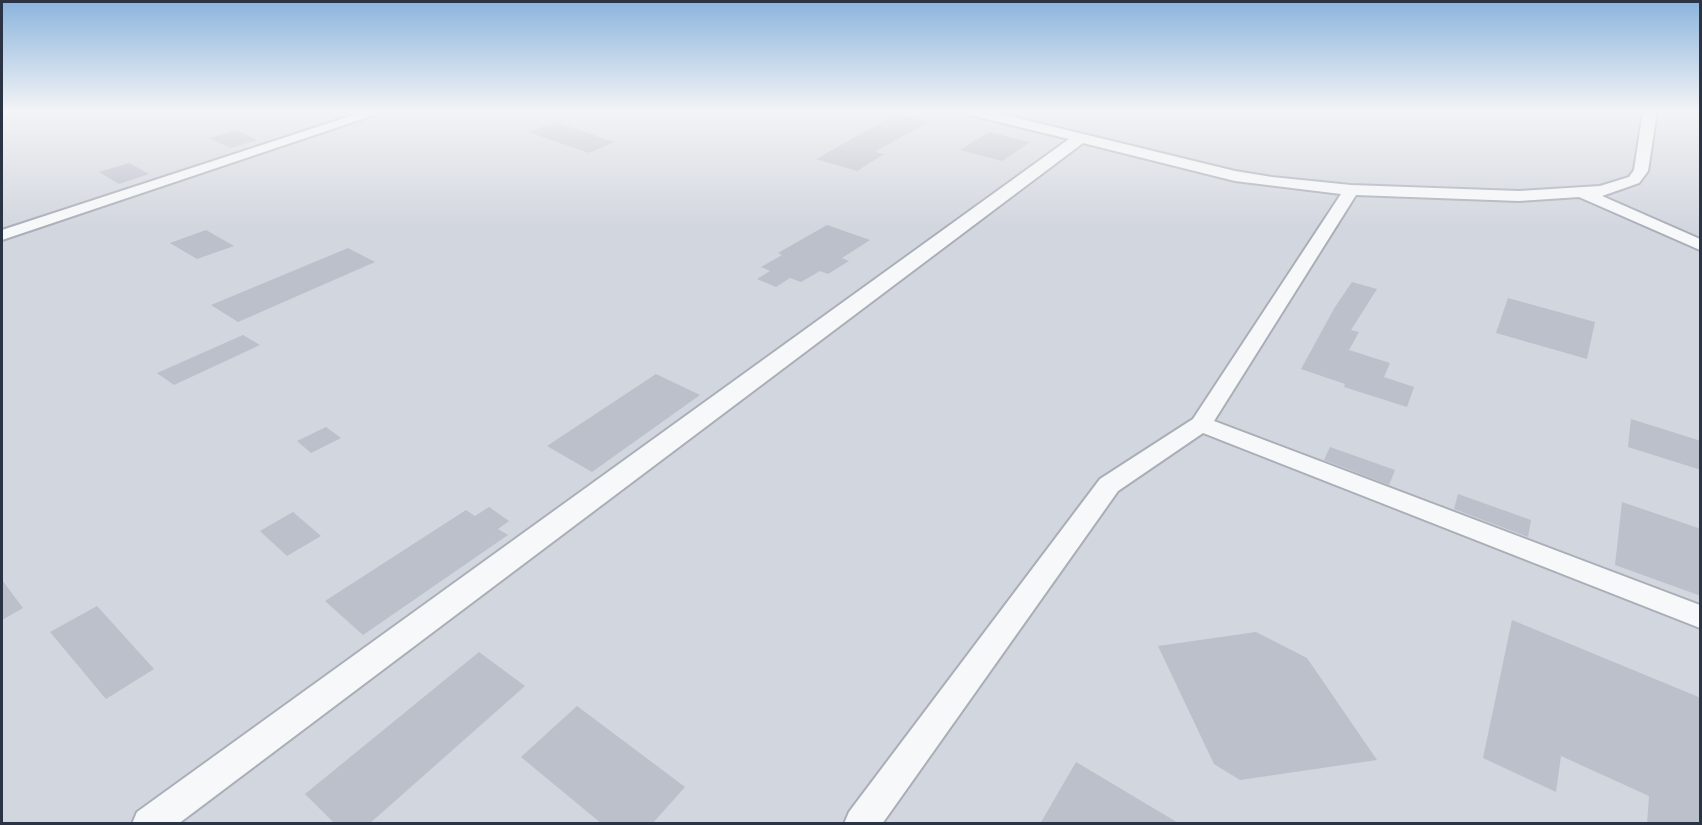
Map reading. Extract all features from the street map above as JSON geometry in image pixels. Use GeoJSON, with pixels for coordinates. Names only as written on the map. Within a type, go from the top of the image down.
{"type":"FeatureCollection","features":[{"type":"Feature","properties":{"kind":"street"},"geometry":{"type":"LineString","coordinates":[[2,234],[262,150]]}},
{"type":"Feature","properties":{"kind":"street"},"geometry":{"type":"LineString","coordinates":[[149,824],[1064,150]]}},
{"type":"Feature","properties":{"kind":"street"},"geometry":{"type":"LineString","coordinates":[[1127,150],[1235,176],[1299,186],[1519,196],[1585,194],[1620,187],[1634,180],[1641,171],[1644,150]]}},
{"type":"Feature","properties":{"kind":"street"},"geometry":{"type":"LineString","coordinates":[[861,824],[1109,485],[1201,424],[1351,190]]}},
{"type":"Feature","properties":{"kind":"street"},"geometry":{"type":"LineString","coordinates":[[1585,194],[1701,245]]}},
{"type":"Feature","properties":{"kind":"street"},"geometry":{"type":"LineString","coordinates":[[1201,424],[1701,617]]}},
{"type":"Feature","properties":{"kind":"shaded area"},"geometry":{"type":"Polygon","coordinates":[[[2,150],[1700,150],[1700,823],[2,823],[2,150]]]}},
{"type":"Feature","properties":{"kind":"building"},"geometry":{"type":"Polygon","coordinates":[[[579,150],[597,150],[589,153],[579,150]]]}},
{"type":"Feature","properties":{"kind":"building"},"geometry":{"type":"Polygon","coordinates":[[[833,150],[879,150],[875,152],[884,154],[857,171],[816,159],[833,150]]]}},
{"type":"Feature","properties":{"kind":"building"},"geometry":{"type":"Polygon","coordinates":[[[961,150],[1019,150],[1002,161],[961,150]]]}},
{"type":"Feature","properties":{"kind":"building"},"geometry":{"type":"Polygon","coordinates":[[[129,163],[149,174],[119,184],[99,172],[129,163]]]}},
{"type":"Feature","properties":{"kind":"building"},"geometry":{"type":"Polygon","coordinates":[[[827,225],[870,240],[842,258],[849,261],[828,274],[820,271],[801,282],[790,278],[776,287],[757,279],[770,271],[761,267],[782,255],[778,253],[827,225]]]}},
{"type":"Feature","properties":{"kind":"building"},"geometry":{"type":"Polygon","coordinates":[[[206,230],[234,246],[197,259],[170,243],[206,230]]]}},
{"type":"Feature","properties":{"kind":"building"},"geometry":{"type":"Polygon","coordinates":[[[348,248],[375,262],[238,322],[211,305],[348,248]]]}},
{"type":"Feature","properties":{"kind":"building"},"geometry":{"type":"Polygon","coordinates":[[[1352,282],[1377,289],[1351,330],[1359,332],[1349,350],[1390,363],[1384,377],[1414,387],[1407,407],[1344,387],[1345,384],[1301,369],[1335,307],[1352,282]]]}},
{"type":"Feature","properties":{"kind":"building"},"geometry":{"type":"Polygon","coordinates":[[[1508,298],[1595,322],[1587,359],[1496,333],[1508,298]]]}},
{"type":"Feature","properties":{"kind":"building"},"geometry":{"type":"Polygon","coordinates":[[[243,335],[260,345],[174,385],[157,373],[243,335]]]}},
{"type":"Feature","properties":{"kind":"building"},"geometry":{"type":"Polygon","coordinates":[[[656,374],[700,395],[592,472],[547,446],[656,374]]]}},
{"type":"Feature","properties":{"kind":"building"},"geometry":{"type":"Polygon","coordinates":[[[1631,419],[1701,441],[1701,470],[1628,447],[1631,419]]]}},
{"type":"Feature","properties":{"kind":"building"},"geometry":{"type":"Polygon","coordinates":[[[326,427],[341,438],[311,453],[297,441],[326,427]]]}},
{"type":"Feature","properties":{"kind":"building"},"geometry":{"type":"Polygon","coordinates":[[[1330,447],[1395,470],[1389,485],[1324,460],[1330,447]]]}},
{"type":"Feature","properties":{"kind":"building"},"geometry":{"type":"Polygon","coordinates":[[[1458,494],[1531,520],[1528,537],[1454,509],[1458,494]]]}},
{"type":"Feature","properties":{"kind":"building"},"geometry":{"type":"Polygon","coordinates":[[[1622,502],[1701,529],[1701,596],[1615,565],[1622,502]]]}},
{"type":"Feature","properties":{"kind":"building"},"geometry":{"type":"Polygon","coordinates":[[[489,507],[509,521],[498,529],[508,535],[363,635],[325,601],[466,510],[475,516],[489,507]]]}},
{"type":"Feature","properties":{"kind":"building"},"geometry":{"type":"Polygon","coordinates":[[[293,512],[321,536],[287,556],[260,531],[293,512]]]}},
{"type":"Feature","properties":{"kind":"building"},"geometry":{"type":"Polygon","coordinates":[[[2,580],[23,608],[2,620],[2,580]]]}},
{"type":"Feature","properties":{"kind":"building"},"geometry":{"type":"Polygon","coordinates":[[[97,606],[154,669],[106,699],[50,632],[97,606]]]}},
{"type":"Feature","properties":{"kind":"building"},"geometry":{"type":"Polygon","coordinates":[[[1512,620],[1701,698],[1701,824],[1647,824],[1649,796],[1561,756],[1556,792],[1483,758],[1512,620]]]}},
{"type":"Feature","properties":{"kind":"building"},"geometry":{"type":"Polygon","coordinates":[[[1256,632],[1307,658],[1377,760],[1240,780],[1214,764],[1158,646],[1256,632]]]}},
{"type":"Feature","properties":{"kind":"building"},"geometry":{"type":"Polygon","coordinates":[[[479,652],[525,686],[369,824],[335,824],[305,794],[479,652]]]}},
{"type":"Feature","properties":{"kind":"building"},"geometry":{"type":"Polygon","coordinates":[[[577,706],[685,787],[652,824],[602,824],[521,757],[577,706]]]}},
{"type":"Feature","properties":{"kind":"building"},"geometry":{"type":"Polygon","coordinates":[[[1076,762],[1180,824],[1040,824],[1076,762]]]}}]}
